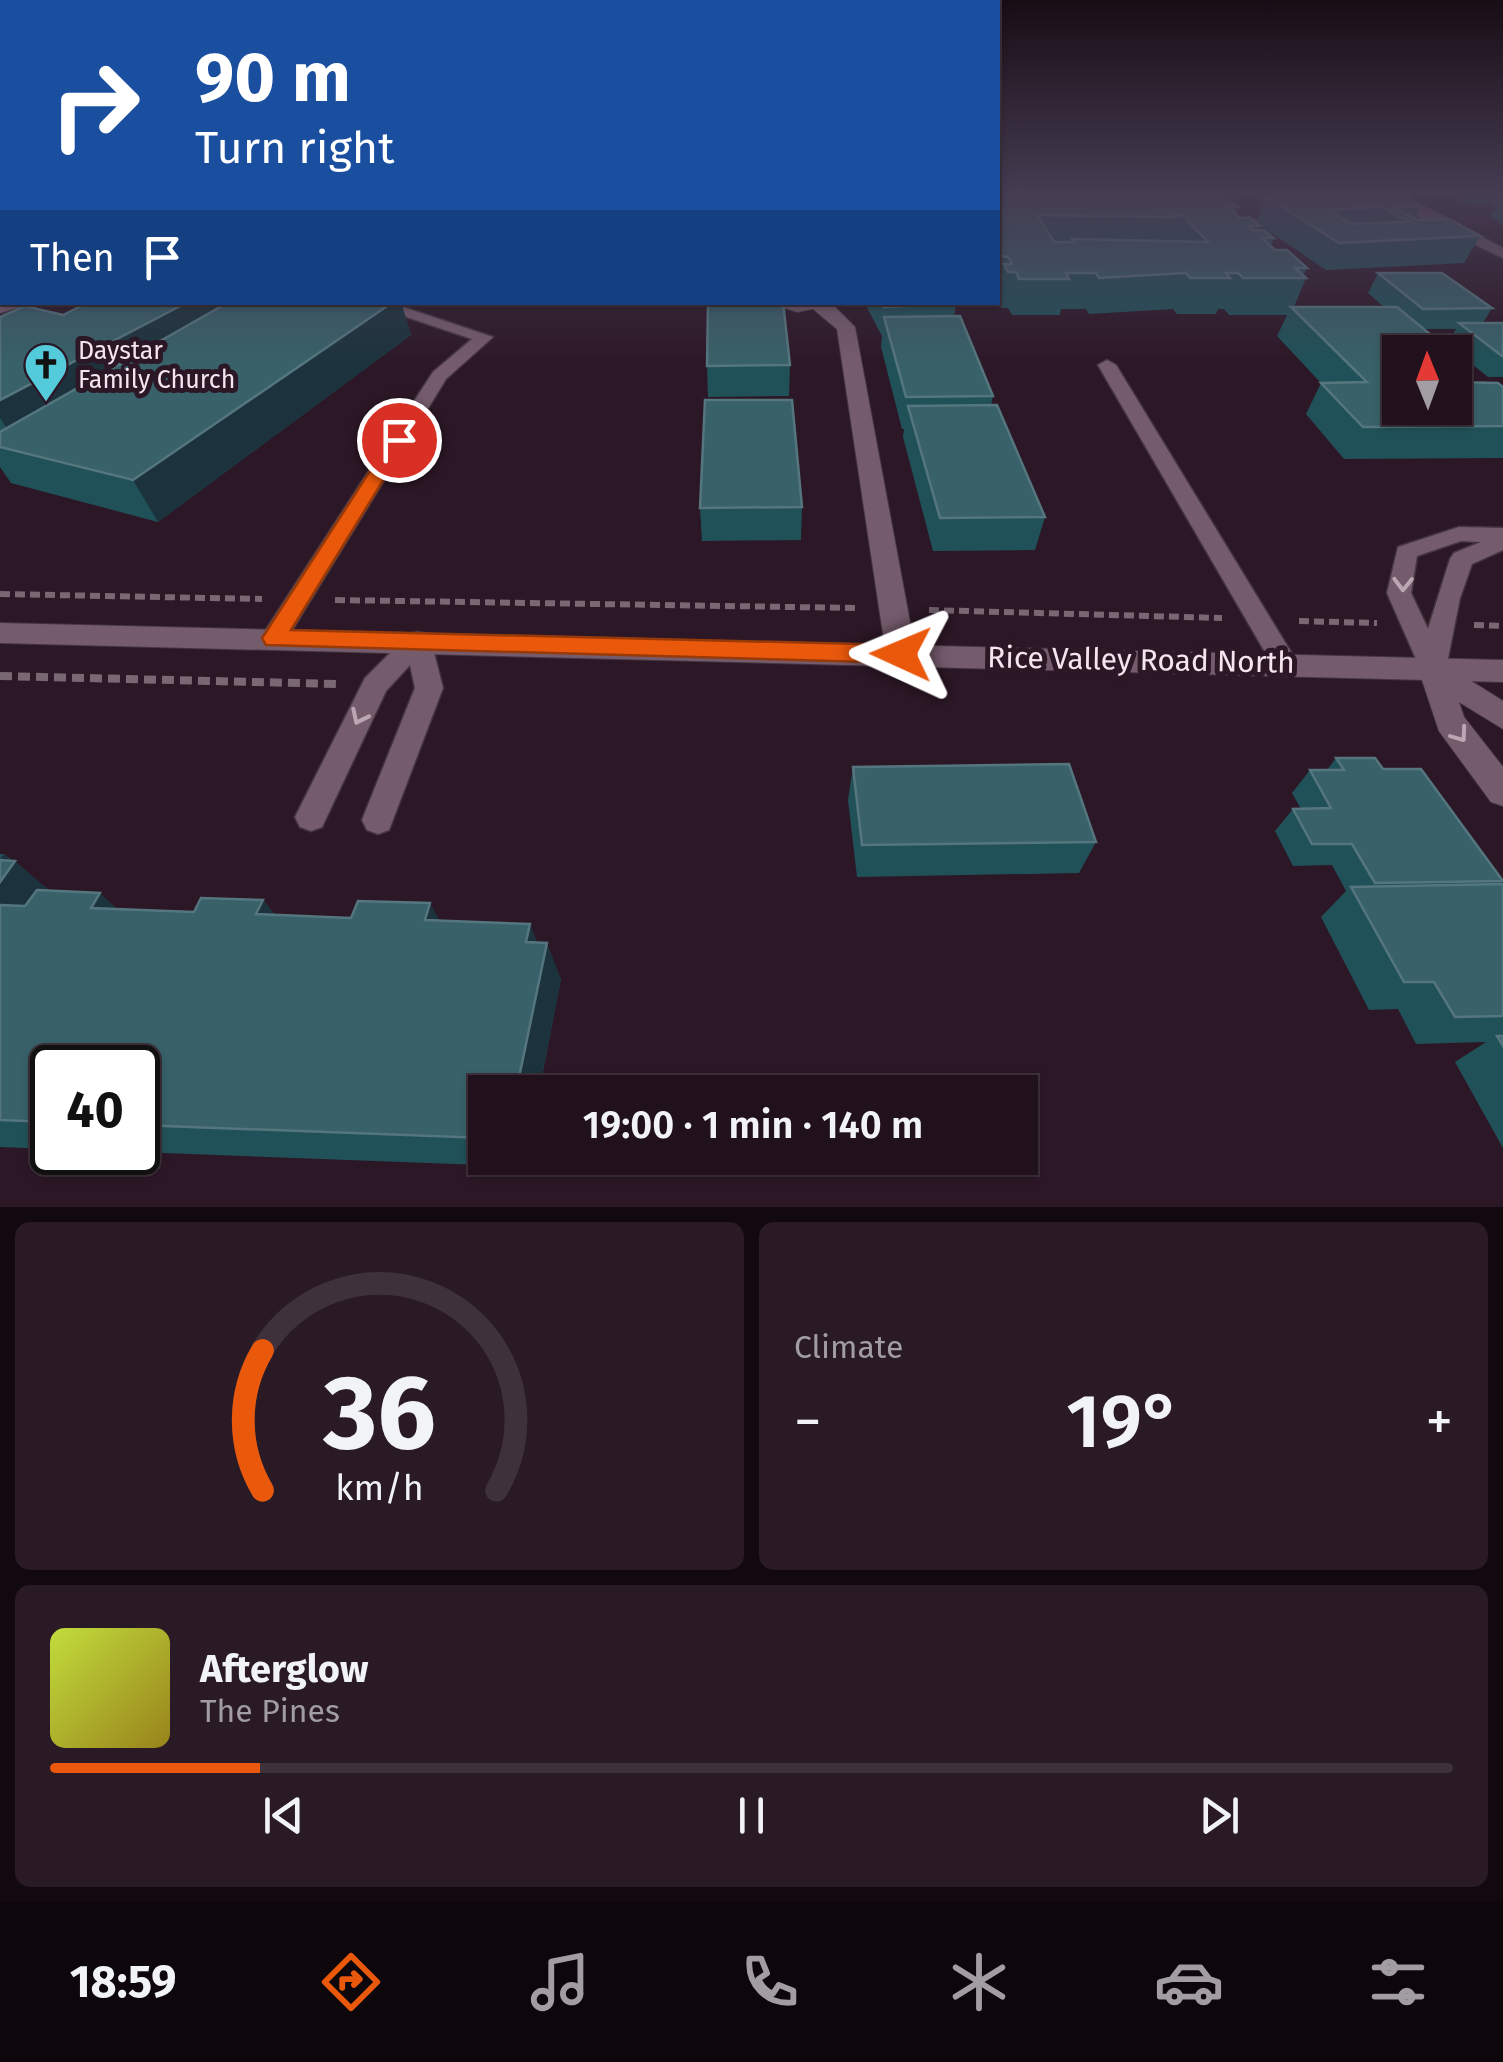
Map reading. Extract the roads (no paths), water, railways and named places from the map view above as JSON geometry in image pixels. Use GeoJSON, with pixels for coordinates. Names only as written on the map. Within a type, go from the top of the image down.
{"type":"FeatureCollection","features":[{"type":"Feature","properties":{"kind":"street"},"geometry":{"type":"LineString","coordinates":[[821,305],[846,327],[901,654]]}},
{"type":"Feature","properties":{"kind":"street","name":"Rice Valley Road North"},"geometry":{"type":"LineString","coordinates":[[0,633],[1503,671]]}},
{"type":"Feature","properties":{"kind":"street"},"geometry":{"type":"LineString","coordinates":[[1433,668],[1503,717]]}},
{"type":"Feature","properties":{"kind":"street"},"geometry":{"type":"LineString","coordinates":[[1433,668],[1450,722],[1503,792]]}},
{"type":"Feature","properties":{"kind":"lane"},"geometry":{"type":"LineString","coordinates":[[274,638],[439,376],[484,337],[380,305]]}},
{"type":"Feature","properties":{"kind":"lane"},"geometry":{"type":"LineString","coordinates":[[1106,365],[1286,664]]}},
{"type":"Feature","properties":{"kind":"lane"},"geometry":{"type":"LineString","coordinates":[[1433,668],[1400,593],[1406,552],[1459,534],[1503,538]]}},
{"type":"Feature","properties":{"kind":"lane"},"geometry":{"type":"LineString","coordinates":[[1433,668],[1462,560],[1503,538]]}},
{"type":"Feature","properties":{"kind":"lane"},"geometry":{"type":"LineString","coordinates":[[311,816],[375,685],[418,641]]}},
{"type":"Feature","properties":{"kind":"lane"},"geometry":{"type":"LineString","coordinates":[[378,820],[430,688],[418,641]]}},
{"type":"Feature","properties":{"kind":"place","name":"Daystar Family Church"},"geometry":{"type":"Point","coordinates":[46,403]}}]}
